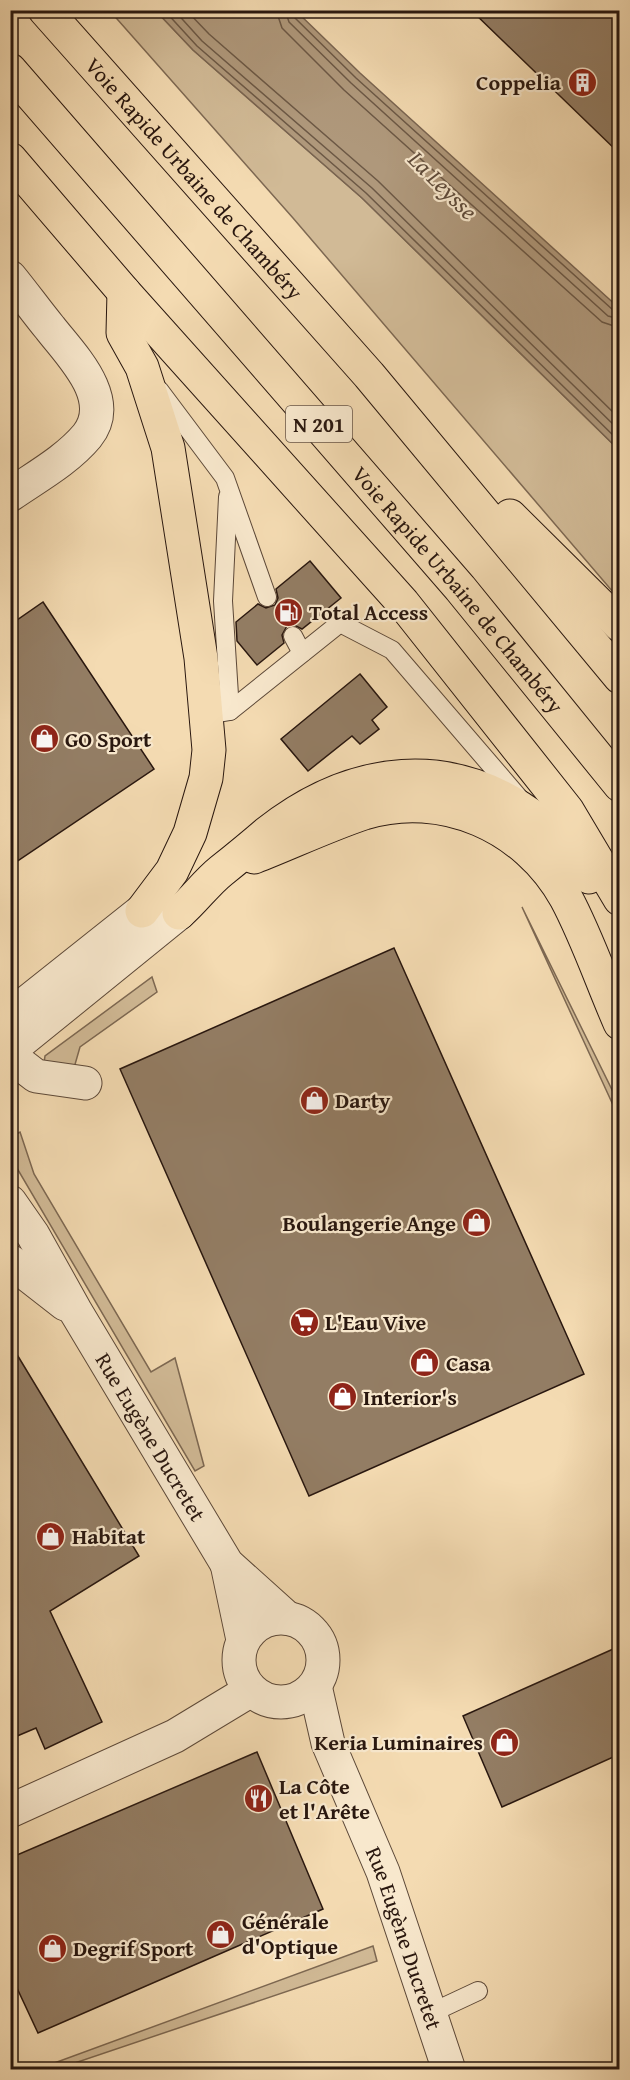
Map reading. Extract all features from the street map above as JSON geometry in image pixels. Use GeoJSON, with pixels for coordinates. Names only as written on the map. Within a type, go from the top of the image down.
{"type":"FeatureCollection","features":[{"type":"Feature","properties":{"kind":"highway","name":"Voie Rapide Urbaine de Chambéry"},"geometry":{"type":"LineString","coordinates":[[45,10],[369,375],[620,677]]}},
{"type":"Feature","properties":{"kind":"highway","name":"Voie Rapide Urbaine de Chambéry"},"geometry":{"type":"LineString","coordinates":[[10,70],[460,588],[620,785]]}},
{"type":"Feature","properties":{"kind":"highway"},"geometry":{"type":"LineString","coordinates":[[10,159],[124,292],[410,611],[567,810],[620,899]]}},
{"type":"Feature","properties":{"kind":"highway"},"geometry":{"type":"LineString","coordinates":[[124,292],[123,333],[142,367],[168,448],[201,658],[219,713],[209,750],[206,778],[190,833],[172,871],[142,910]]}},
{"type":"Feature","properties":{"kind":"highway"},"geometry":{"type":"LineString","coordinates":[[369,375],[620,625]]}},
{"type":"Feature","properties":{"kind":"highway"},"geometry":{"type":"LineString","coordinates":[[179,913],[268,833],[323,798],[356,786],[392,777],[423,775],[490,792],[541,823],[620,910]]}},
{"type":"Feature","properties":{"kind":"highway"},"geometry":{"type":"LineString","coordinates":[[229,866],[365,813],[428,805],[471,814],[507,835],[530,854],[565,897],[620,1023]]}},
{"type":"Feature","properties":{"kind":"street"},"geometry":{"type":"LineString","coordinates":[[10,277],[76,359],[91,384],[95,409],[87,435],[57,462],[10,495]]}},
{"type":"Feature","properties":{"kind":"street"},"geometry":{"type":"LineString","coordinates":[[401,808],[440,778]]}},
{"type":"Feature","properties":{"kind":"street"},"geometry":{"type":"LineString","coordinates":[[10,1016],[142,910]]}},
{"type":"Feature","properties":{"kind":"street"},"geometry":{"type":"LineString","coordinates":[[10,1050],[179,913]]}},
{"type":"Feature","properties":{"kind":"street"},"geometry":{"type":"LineString","coordinates":[[10,1002],[59,975]]}},
{"type":"Feature","properties":{"kind":"street"},"geometry":{"type":"LineString","coordinates":[[10,1056],[36,1076],[85,1083]]}},
{"type":"Feature","properties":{"kind":"street","name":"Rue Eugène Ducretet"},"geometry":{"type":"LineString","coordinates":[[10,1202],[33,1235],[76,1312],[227,1564],[287,1618]]}},
{"type":"Feature","properties":{"kind":"street","name":"Rue Eugène Ducretet"},"geometry":{"type":"LineString","coordinates":[[10,1223],[76,1312]]}},
{"type":"Feature","properties":{"kind":"street","name":"Rue Eugène Ducretet"},"geometry":{"type":"LineString","coordinates":[[11,1261],[76,1312]]}},
{"type":"Feature","properties":{"kind":"street","name":"Rue Eugène Ducretet"},"geometry":{"type":"LineString","coordinates":[[227,1564],[243,1640]]}},
{"type":"Feature","properties":{"kind":"street"},"geometry":{"type":"LineString","coordinates":[[274,1618],[287,1618],[300,1622],[311,1630],[319,1641],[323,1664],[315,1686],[293,1701],[266,1696],[243,1678],[239,1664],[243,1640],[251,1630],[262,1622],[274,1618]]}},
{"type":"Feature","properties":{"kind":"street","name":"Rue Eugène Ducretet"},"geometry":{"type":"LineString","coordinates":[[315,1686],[328,1743],[383,1872],[449,2070]]}},
{"type":"Feature","properties":{"kind":"street"},"geometry":{"type":"LineString","coordinates":[[10,1810],[266,1696]]}},
{"type":"Feature","properties":{"kind":"street","name":"Rue Eugène Ducretet"},"geometry":{"type":"LineString","coordinates":[[266,1696],[328,1743]]}},
{"type":"Feature","properties":{"kind":"lane"},"geometry":{"type":"LineString","coordinates":[[142,367],[219,470],[229,488],[267,597]]}},
{"type":"Feature","properties":{"kind":"lane"},"geometry":{"type":"LineString","coordinates":[[219,713],[229,488]]}},
{"type":"Feature","properties":{"kind":"lane"},"geometry":{"type":"LineString","coordinates":[[219,713],[340,623],[392,650],[541,823]]}},
{"type":"Feature","properties":{"kind":"lane"},"geometry":{"type":"LineString","coordinates":[[293,636],[302,653]]}},
{"type":"Feature","properties":{"kind":"lane"},"geometry":{"type":"LineString","coordinates":[[431,2013],[478,1991]]}},
{"type":"Feature","properties":{"kind":"shaded area"},"geometry":{"type":"Polygon","coordinates":[[[110,11],[156,11],[193,50],[362,198],[619,450],[619,599],[293,218],[110,11]]]}},
{"type":"Feature","properties":{"kind":"shaded area"},"geometry":{"type":"Polygon","coordinates":[[[522,907],[619,1104],[619,1118],[522,907]]]}},
{"type":"Feature","properties":{"kind":"shaded area"},"geometry":{"type":"Polygon","coordinates":[[[152,977],[157,992],[80,1047],[74,1068],[44,1063],[45,1056],[152,977]]]}},
{"type":"Feature","properties":{"kind":"shaded area"},"geometry":{"type":"Polygon","coordinates":[[[20,1132],[34,1174],[151,1372],[175,1358],[204,1466],[195,1471],[11,1158],[11,1137],[20,1132]]]}},
{"type":"Feature","properties":{"kind":"shaded area"},"geometry":{"type":"Polygon","coordinates":[[[373,1946],[377,1961],[57,2069],[38,2069],[373,1946]]]}},
{"type":"Feature","properties":{"kind":"water","name":"La Leysse"},"geometry":{"type":"Polygon","coordinates":[[[156,11],[296,11],[360,73],[619,308],[619,450],[362,198],[193,50],[156,11]]]}},
{"type":"Feature","properties":{"kind":"building","name":"Coppelia"},"geometry":{"type":"Polygon","coordinates":[[[471,10],[620,10],[620,154],[471,10]]]}},
{"type":"Feature","properties":{"kind":"building"},"geometry":{"type":"Polygon","coordinates":[[[310,561],[341,598],[302,629],[294,625],[287,626],[282,635],[284,643],[257,665],[237,641],[236,622],[258,604],[266,608],[275,605],[278,598],[276,589],[310,561]]]}},
{"type":"Feature","properties":{"kind":"building"},"geometry":{"type":"Polygon","coordinates":[[[43,602],[154,769],[10,866],[10,625],[43,602]]]}},
{"type":"Feature","properties":{"kind":"building"},"geometry":{"type":"Polygon","coordinates":[[[360,674],[387,707],[372,720],[379,729],[360,744],[352,736],[308,771],[281,739],[360,674]]]}},
{"type":"Feature","properties":{"kind":"building"},"geometry":{"type":"Polygon","coordinates":[[[394,948],[584,1374],[309,1496],[120,1069],[394,948]]]}},
{"type":"Feature","properties":{"kind":"building"},"geometry":{"type":"Polygon","coordinates":[[[10,1343],[139,1556],[50,1611],[102,1722],[45,1749],[36,1728],[10,1739],[10,1343]]]}},
{"type":"Feature","properties":{"kind":"building"},"geometry":{"type":"Polygon","coordinates":[[[620,1646],[620,1754],[502,1807],[463,1716],[620,1646]]]}},
{"type":"Feature","properties":{"kind":"building"},"geometry":{"type":"Polygon","coordinates":[[[257,1752],[323,1909],[38,2033],[10,1973],[10,1858],[257,1752]]]}},
{"type":"Feature","properties":{"kind":"place","name":"Coppelia"},"geometry":{"type":"Point","coordinates":[582,82]}},
{"type":"Feature","properties":{"kind":"place","name":"Total Access"},"geometry":{"type":"Point","coordinates":[288,612]}},
{"type":"Feature","properties":{"kind":"place","name":"GO Sport"},"geometry":{"type":"Point","coordinates":[44,739]}},
{"type":"Feature","properties":{"kind":"place","name":"Darty"},"geometry":{"type":"Point","coordinates":[314,1100]}},
{"type":"Feature","properties":{"kind":"place","name":"Boulangerie Ange"},"geometry":{"type":"Point","coordinates":[477,1223]}},
{"type":"Feature","properties":{"kind":"place","name":"L'Eau Vive"},"geometry":{"type":"Point","coordinates":[304,1322]}},
{"type":"Feature","properties":{"kind":"place","name":"Casa"},"geometry":{"type":"Point","coordinates":[425,1363]}},
{"type":"Feature","properties":{"kind":"place","name":"Interior's"},"geometry":{"type":"Point","coordinates":[342,1397]}},
{"type":"Feature","properties":{"kind":"place","name":"Habitat"},"geometry":{"type":"Point","coordinates":[51,1536]}},
{"type":"Feature","properties":{"kind":"place","name":"Keria Luminaires"},"geometry":{"type":"Point","coordinates":[504,1742]}},
{"type":"Feature","properties":{"kind":"place","name":"La Côte et l'Arête"},"geometry":{"type":"Point","coordinates":[258,1799]}},
{"type":"Feature","properties":{"kind":"place","name":"Générale d'Optique"},"geometry":{"type":"Point","coordinates":[221,1934]}},
{"type":"Feature","properties":{"kind":"place","name":"Degrif Sport"},"geometry":{"type":"Point","coordinates":[52,1948]}}]}
